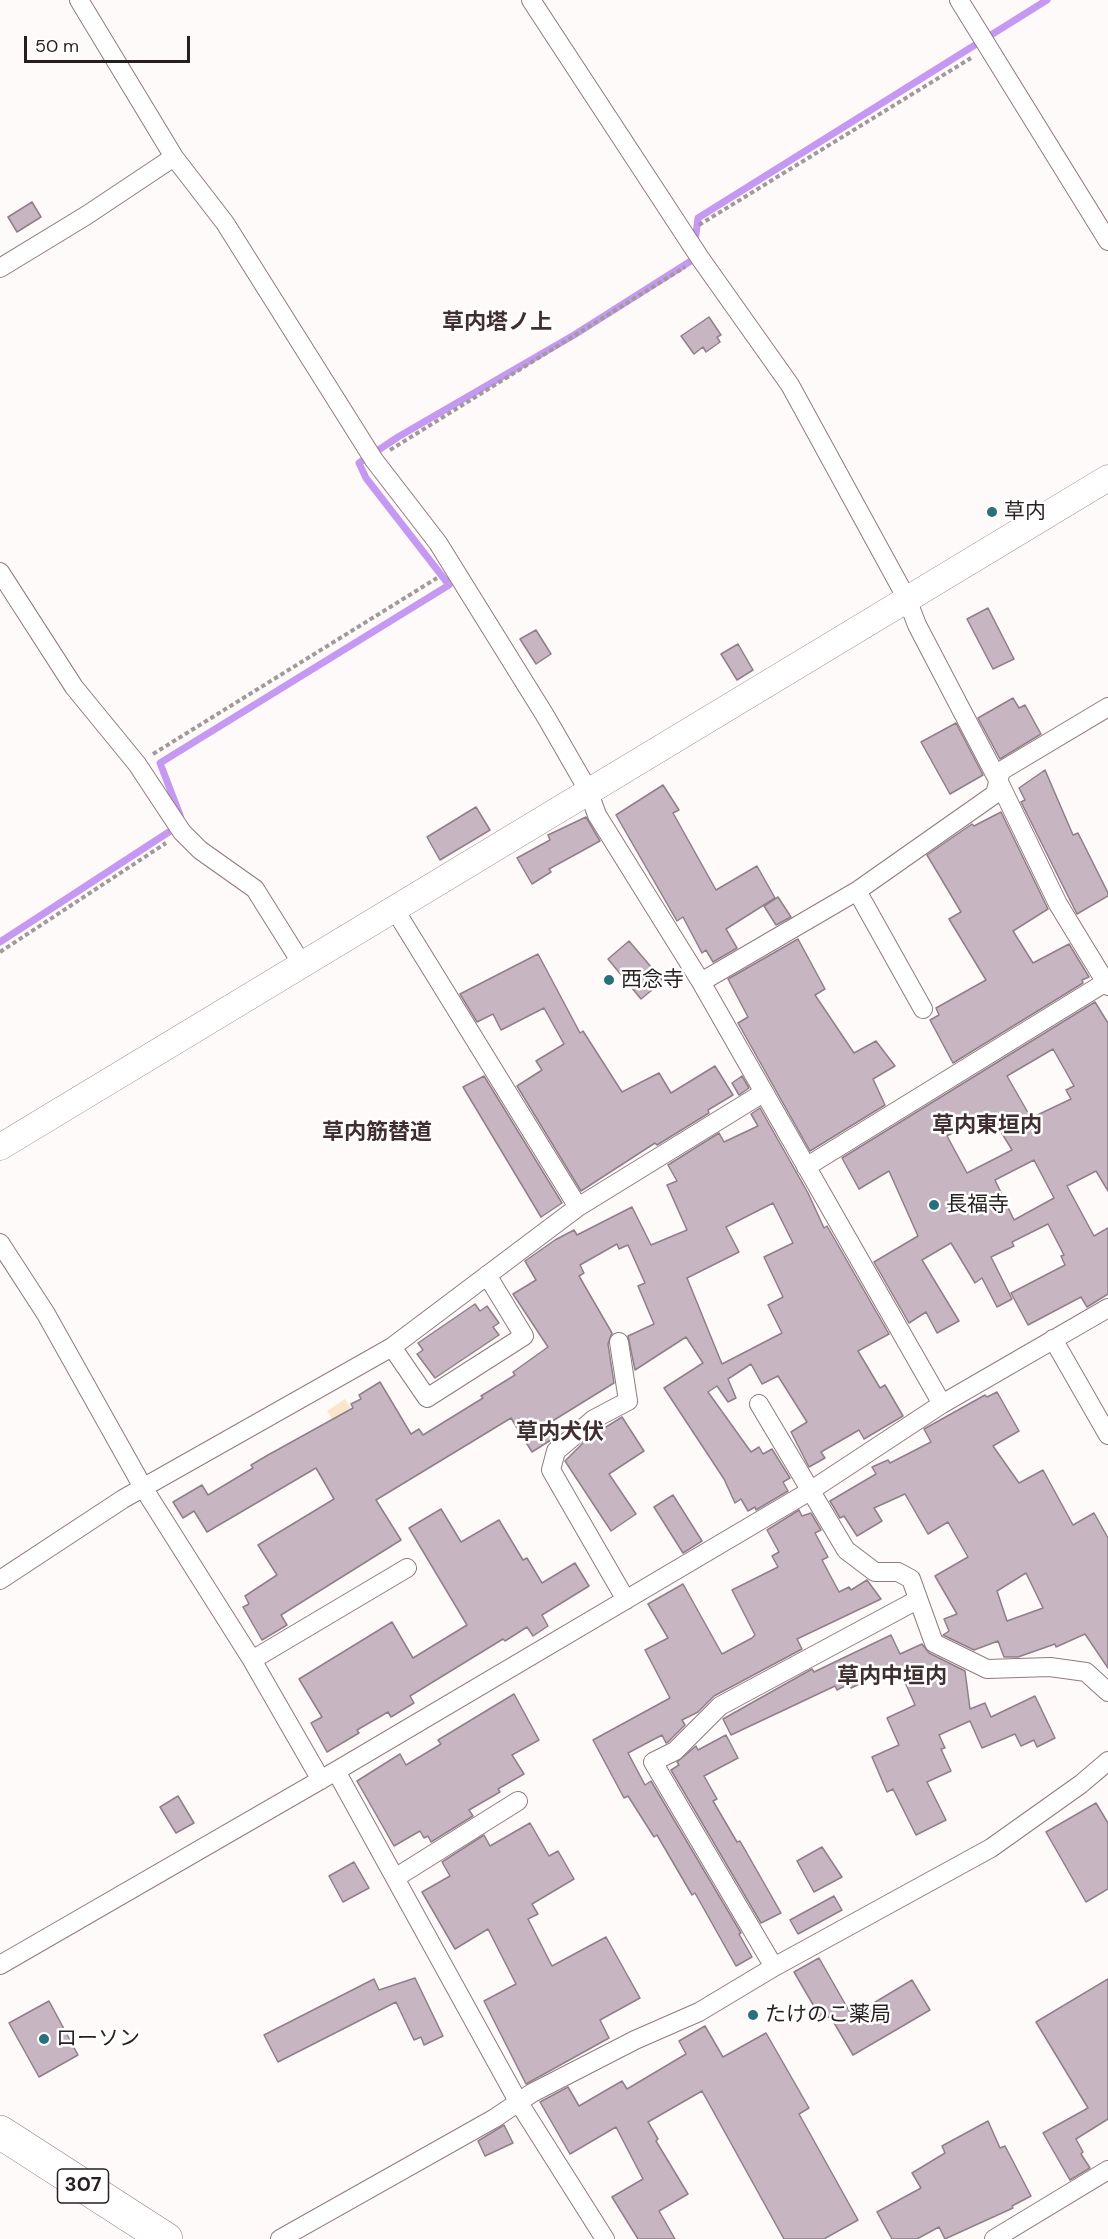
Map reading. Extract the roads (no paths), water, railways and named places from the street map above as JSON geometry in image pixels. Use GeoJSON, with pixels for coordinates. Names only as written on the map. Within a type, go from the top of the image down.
{"type":"FeatureCollection","features":[{"type":"Feature","properties":{"kind":"highway","name":"307"},"geometry":{"type":"LineString","coordinates":[[0,2132],[166,2239]]}},
{"type":"Feature","properties":{"kind":"street"},"geometry":{"type":"LineString","coordinates":[[79,0],[174,157],[225,223],[374,460],[438,543],[588,790],[597,814],[616,847],[701,982],[942,1404]]}},
{"type":"Feature","properties":{"kind":"street"},"geometry":{"type":"LineString","coordinates":[[531,0],[700,258],[790,385],[907,599],[917,625],[998,780],[1058,904],[1107,984],[806,1167]]}},
{"type":"Feature","properties":{"kind":"street"},"geometry":{"type":"LineString","coordinates":[[959,0],[1108,241]]}},
{"type":"Feature","properties":{"kind":"street"},"geometry":{"type":"LineString","coordinates":[[0,268],[87,215],[174,157]]}},
{"type":"Feature","properties":{"kind":"street"},"geometry":{"type":"LineString","coordinates":[[0,1147],[1108,478]]}},
{"type":"Feature","properties":{"kind":"street"},"geometry":{"type":"LineString","coordinates":[[0,572],[74,687],[137,764],[182,832],[200,850],[255,889],[302,964]]}},
{"type":"Feature","properties":{"kind":"street"},"geometry":{"type":"LineString","coordinates":[[701,982],[857,891],[995,794],[1001,771],[1108,707]]}},
{"type":"Feature","properties":{"kind":"street"},"geometry":{"type":"LineString","coordinates":[[857,891],[923,1009]]}},
{"type":"Feature","properties":{"kind":"street"},"geometry":{"type":"LineString","coordinates":[[394,910],[578,1207]]}},
{"type":"Feature","properties":{"kind":"street"},"geometry":{"type":"LineString","coordinates":[[0,1580],[123,1499],[392,1347],[578,1207],[763,1093]]}},
{"type":"Feature","properties":{"kind":"street"},"geometry":{"type":"LineString","coordinates":[[0,1243],[46,1314],[144,1489],[252,1660],[395,1878],[519,2103],[605,2239]]}},
{"type":"Feature","properties":{"kind":"street"},"geometry":{"type":"LineString","coordinates":[[392,1347],[427,1398],[524,1336],[487,1275]]}},
{"type":"Feature","properties":{"kind":"street"},"geometry":{"type":"LineString","coordinates":[[0,1965],[329,1776],[810,1491],[942,1404],[1108,1308]]}},
{"type":"Feature","properties":{"kind":"street"},"geometry":{"type":"LineString","coordinates":[[1053,1339],[1108,1435]]}},
{"type":"Feature","properties":{"kind":"street"},"geometry":{"type":"LineString","coordinates":[[619,1342],[628,1401],[594,1419],[556,1451],[550,1470],[626,1600]]}},
{"type":"Feature","properties":{"kind":"street"},"geometry":{"type":"LineString","coordinates":[[759,1404],[846,1550],[875,1572],[898,1572],[910,1579],[934,1642],[987,1669],[1066,1667],[1086,1672],[1108,1692]]}},
{"type":"Feature","properties":{"kind":"street"},"geometry":{"type":"LineString","coordinates":[[252,1660],[407,1568]]}},
{"type":"Feature","properties":{"kind":"street"},"geometry":{"type":"LineString","coordinates":[[774,1967],[653,1762],[675,1750],[720,1706],[917,1600]]}},
{"type":"Feature","properties":{"kind":"street"},"geometry":{"type":"LineString","coordinates":[[280,2239],[519,2103],[532,2093],[635,2040],[699,2012],[774,1967],[992,1848],[1081,1784],[1108,1761]]}},
{"type":"Feature","properties":{"kind":"street"},"geometry":{"type":"LineString","coordinates":[[395,1878],[518,1801]]}},
{"type":"Feature","properties":{"kind":"street"},"geometry":{"type":"LineString","coordinates":[[994,2239],[1108,2170]]}},
{"type":"Feature","properties":{"kind":"waterway"},"geometry":{"type":"LineString","coordinates":[[695,242],[698,218],[1047,0]]}},
{"type":"Feature","properties":{"kind":"waterway"},"geometry":{"type":"LineString","coordinates":[[180,815],[160,763],[449,585],[366,478],[359,463],[398,437],[574,335],[694,259],[694,253]]}},
{"type":"Feature","properties":{"kind":"waterway"},"geometry":{"type":"LineString","coordinates":[[0,942],[178,826]]}},
{"type":"Feature","properties":{"kind":"place","name":"草内"},"geometry":{"type":"Point","coordinates":[992,512]}},
{"type":"Feature","properties":{"kind":"place","name":"西念寺"},"geometry":{"type":"Point","coordinates":[609,980]}},
{"type":"Feature","properties":{"kind":"place","name":"長福寺"},"geometry":{"type":"Point","coordinates":[934,1205]}},
{"type":"Feature","properties":{"kind":"place","name":"たけのこ薬局"},"geometry":{"type":"Point","coordinates":[753,2015]}},
{"type":"Feature","properties":{"kind":"place","name":"ローソン"},"geometry":{"type":"Point","coordinates":[44,2039]}},
{"type":"Feature","properties":{"kind":"district","name":"草内塔ノ上"},"geometry":{"type":"Point","coordinates":[497,323]}},
{"type":"Feature","properties":{"kind":"district","name":"草内東垣内"},"geometry":{"type":"Point","coordinates":[987,1126]}},
{"type":"Feature","properties":{"kind":"district","name":"草内筋替道"},"geometry":{"type":"Point","coordinates":[377,1133]}},
{"type":"Feature","properties":{"kind":"district","name":"草内犬伏"},"geometry":{"type":"Point","coordinates":[560,1433]}},
{"type":"Feature","properties":{"kind":"district","name":"草内中垣内"},"geometry":{"type":"Point","coordinates":[892,1677]}}]}
